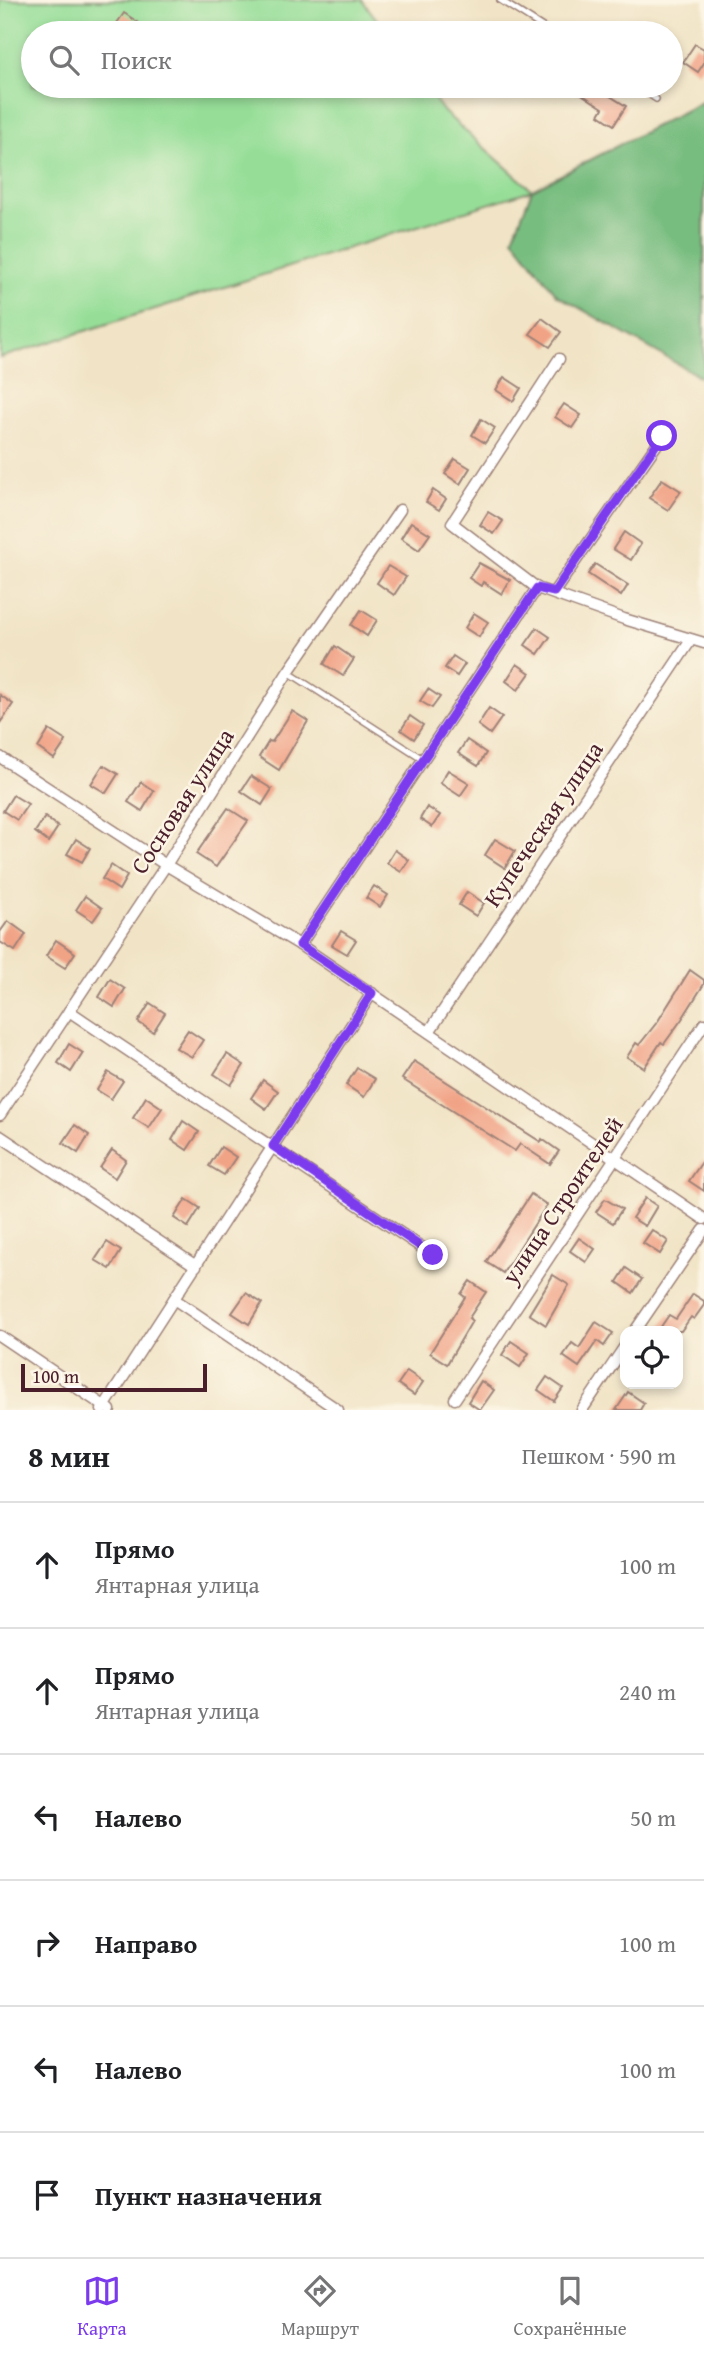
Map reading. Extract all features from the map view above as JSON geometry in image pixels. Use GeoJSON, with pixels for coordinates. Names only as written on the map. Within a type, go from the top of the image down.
{"type":"FeatureCollection","features":[{"type":"Feature","properties":{"kind":"street"},"geometry":{"type":"LineString","coordinates":[[559,359],[452,523],[537,588],[704,643]]}},
{"type":"Feature","properties":{"kind":"street"},"geometry":{"type":"LineString","coordinates":[[554,592],[662,436]]}},
{"type":"Feature","properties":{"kind":"street","name":"Сосновая улица"},"geometry":{"type":"LineString","coordinates":[[0,1115],[166,864],[288,672],[400,510]]}},
{"type":"Feature","properties":{"kind":"street"},"geometry":{"type":"LineString","coordinates":[[300,945],[537,588]]}},
{"type":"Feature","properties":{"kind":"street","name":"Купеческая улица"},"geometry":{"type":"LineString","coordinates":[[429,1032],[691,640]]}},
{"type":"Feature","properties":{"kind":"street"},"geometry":{"type":"LineString","coordinates":[[0,757],[166,864],[300,945],[704,1219]]}},
{"type":"Feature","properties":{"kind":"street"},"geometry":{"type":"LineString","coordinates":[[0,1336],[106,1409],[372,993]]}},
{"type":"Feature","properties":{"kind":"street"},"geometry":{"type":"LineString","coordinates":[[69,1011],[433,1255]]}},
{"type":"Feature","properties":{"kind":"street","name":"улица Строителей"},"geometry":{"type":"LineString","coordinates":[[456,1399],[704,1024]]}},
{"type":"Feature","properties":{"kind":"street"},"geometry":{"type":"LineString","coordinates":[[0,1136],[196,1266]]}},
{"type":"Feature","properties":{"kind":"street"},"geometry":{"type":"LineString","coordinates":[[638,1326],[704,1230]]}},
{"type":"Feature","properties":{"kind":"street"},"geometry":{"type":"LineString","coordinates":[[174,1299],[338,1410]]}},
{"type":"Feature","properties":{"kind":"street"},"geometry":{"type":"LineString","coordinates":[[582,1410],[620,1353]]}},
{"type":"Feature","properties":{"kind":"lane"},"geometry":{"type":"LineString","coordinates":[[500,0],[533,21]]}},
{"type":"Feature","properties":{"kind":"lane"},"geometry":{"type":"LineString","coordinates":[[288,672],[423,759]]}},
{"type":"Feature","properties":{"kind":"green space"},"geometry":{"type":"Polygon","coordinates":[[[0,0],[362,0],[378,21],[21,21],[21,98],[434,98],[444,112],[532,190],[0,358],[0,0]]]}},
{"type":"Feature","properties":{"kind":"green space"},"geometry":{"type":"Polygon","coordinates":[[[704,101],[704,379],[557,295],[513,238],[532,190],[704,101]]]}},
{"type":"Feature","properties":{"kind":"building"},"geometry":{"type":"Polygon","coordinates":[[[124,13],[136,21],[118,21],[124,13]]]}},
{"type":"Feature","properties":{"kind":"building"},"geometry":{"type":"Polygon","coordinates":[[[695,44],[704,49],[704,63],[698,72],[683,62],[695,44]]]}},
{"type":"Feature","properties":{"kind":"building"},"geometry":{"type":"Polygon","coordinates":[[[588,98],[613,98],[626,106],[614,125],[599,115],[603,108],[588,98]]]}},
{"type":"Feature","properties":{"kind":"building"},"geometry":{"type":"Polygon","coordinates":[[[542,318],[561,332],[550,347],[530,334],[542,318]]]}},
{"type":"Feature","properties":{"kind":"building"},"geometry":{"type":"Polygon","coordinates":[[[504,377],[521,388],[513,401],[496,390],[504,377]]]}},
{"type":"Feature","properties":{"kind":"building"},"geometry":{"type":"Polygon","coordinates":[[[564,404],[581,415],[572,428],[555,417],[564,404]]]}},
{"type":"Feature","properties":{"kind":"building"},"geometry":{"type":"Polygon","coordinates":[[[481,419],[495,428],[485,443],[472,435],[481,419]]]}},
{"type":"Feature","properties":{"kind":"building"},"geometry":{"type":"Polygon","coordinates":[[[455,459],[470,468],[460,484],[445,474],[455,459]]]}},
{"type":"Feature","properties":{"kind":"building"},"geometry":{"type":"Polygon","coordinates":[[[662,479],[681,491],[668,510],[649,498],[662,479]]]}},
{"type":"Feature","properties":{"kind":"building"},"geometry":{"type":"Polygon","coordinates":[[[433,490],[446,499],[439,510],[426,502],[433,490]]]}},
{"type":"Feature","properties":{"kind":"building"},"geometry":{"type":"Polygon","coordinates":[[[488,512],[503,521],[494,534],[480,525],[488,512]]]}},
{"type":"Feature","properties":{"kind":"building"},"geometry":{"type":"Polygon","coordinates":[[[411,522],[430,534],[419,550],[401,538],[411,522]]]}},
{"type":"Feature","properties":{"kind":"building"},"geometry":{"type":"Polygon","coordinates":[[[624,532],[641,544],[631,560],[613,549],[624,532]]]}},
{"type":"Feature","properties":{"kind":"building"},"geometry":{"type":"Polygon","coordinates":[[[479,563],[510,580],[502,594],[483,582],[481,586],[469,578],[479,563]]]}},
{"type":"Feature","properties":{"kind":"building"},"geometry":{"type":"Polygon","coordinates":[[[595,564],[628,585],[621,596],[588,574],[595,564]]]}},
{"type":"Feature","properties":{"kind":"building"},"geometry":{"type":"Polygon","coordinates":[[[388,566],[406,577],[394,595],[377,583],[388,566]]]}},
{"type":"Feature","properties":{"kind":"building"},"geometry":{"type":"Polygon","coordinates":[[[361,610],[377,620],[367,636],[351,625],[361,610]]]}},
{"type":"Feature","properties":{"kind":"building"},"geometry":{"type":"Polygon","coordinates":[[[474,613],[488,622],[479,637],[465,628],[474,613]]]}},
{"type":"Feature","properties":{"kind":"building"},"geometry":{"type":"Polygon","coordinates":[[[537,628],[550,637],[538,654],[525,645],[537,628]]]}},
{"type":"Feature","properties":{"kind":"building"},"geometry":{"type":"Polygon","coordinates":[[[335,646],[354,659],[343,676],[324,664],[335,646]]]}},
{"type":"Feature","properties":{"kind":"building"},"geometry":{"type":"Polygon","coordinates":[[[453,656],[465,664],[457,676],[445,668],[453,656]]]}},
{"type":"Feature","properties":{"kind":"building"},"geometry":{"type":"Polygon","coordinates":[[[517,664],[530,673],[518,690],[506,681],[517,664]]]}},
{"type":"Feature","properties":{"kind":"building"},"geometry":{"type":"Polygon","coordinates":[[[428,689],[440,697],[432,708],[420,701],[428,689]]]}},
{"type":"Feature","properties":{"kind":"building"},"geometry":{"type":"Polygon","coordinates":[[[0,695],[13,704],[0,723],[0,695]]]}},
{"type":"Feature","properties":{"kind":"building"},"geometry":{"type":"Polygon","coordinates":[[[489,708],[502,717],[490,734],[478,725],[489,708]]]}},
{"type":"Feature","properties":{"kind":"building"},"geometry":{"type":"Polygon","coordinates":[[[292,711],[308,721],[279,770],[259,757],[292,711]]]}},
{"type":"Feature","properties":{"kind":"building"},"geometry":{"type":"Polygon","coordinates":[[[410,716],[423,725],[414,739],[401,730],[410,716]]]}},
{"type":"Feature","properties":{"kind":"building"},"geometry":{"type":"Polygon","coordinates":[[[49,730],[66,741],[54,759],[38,748],[49,730]]]}},
{"type":"Feature","properties":{"kind":"building"},"geometry":{"type":"Polygon","coordinates":[[[467,740],[486,753],[478,766],[458,753],[467,740]]]}},
{"type":"Feature","properties":{"kind":"building"},"geometry":{"type":"Polygon","coordinates":[[[103,765],[118,774],[106,793],[91,784],[103,765]]]}},
{"type":"Feature","properties":{"kind":"building"},"geometry":{"type":"Polygon","coordinates":[[[448,770],[469,783],[460,796],[440,783],[448,770]]]}},
{"type":"Feature","properties":{"kind":"building"},"geometry":{"type":"Polygon","coordinates":[[[251,776],[272,789],[262,805],[241,791],[251,776]]]}},
{"type":"Feature","properties":{"kind":"building"},"geometry":{"type":"Polygon","coordinates":[[[141,782],[154,791],[142,811],[128,802],[141,782]]]}},
{"type":"Feature","properties":{"kind":"building"},"geometry":{"type":"Polygon","coordinates":[[[13,795],[28,804],[17,820],[3,811],[13,795]]]}},
{"type":"Feature","properties":{"kind":"building"},"geometry":{"type":"Polygon","coordinates":[[[427,807],[440,815],[432,827],[420,819],[427,807]]]}},
{"type":"Feature","properties":{"kind":"building"},"geometry":{"type":"Polygon","coordinates":[[[228,808],[248,821],[216,867],[196,854],[228,808]]]}},
{"type":"Feature","properties":{"kind":"building"},"geometry":{"type":"Polygon","coordinates":[[[45,817],[58,827],[48,842],[35,832],[45,817]]]}},
{"type":"Feature","properties":{"kind":"building"},"geometry":{"type":"Polygon","coordinates":[[[76,839],[90,848],[82,862],[67,854],[76,839]]]}},
{"type":"Feature","properties":{"kind":"building"},"geometry":{"type":"Polygon","coordinates":[[[495,839],[515,851],[505,868],[485,855],[495,839]]]}},
{"type":"Feature","properties":{"kind":"building"},"geometry":{"type":"Polygon","coordinates":[[[395,850],[409,860],[401,872],[387,863],[395,850]]]}},
{"type":"Feature","properties":{"kind":"building"},"geometry":{"type":"Polygon","coordinates":[[[111,865],[127,876],[119,890],[102,879],[111,865]]]}},
{"type":"Feature","properties":{"kind":"building"},"geometry":{"type":"Polygon","coordinates":[[[374,886],[388,895],[380,907],[366,898],[374,886]]]}},
{"type":"Feature","properties":{"kind":"building"},"geometry":{"type":"Polygon","coordinates":[[[467,892],[484,903],[476,916],[459,905],[467,892]]]}},
{"type":"Feature","properties":{"kind":"building"},"geometry":{"type":"Polygon","coordinates":[[[85,896],[102,908],[93,921],[76,910],[85,896]]]}},
{"type":"Feature","properties":{"kind":"building"},"geometry":{"type":"Polygon","coordinates":[[[8,921],[26,934],[15,951],[0,942],[0,932],[8,921]]]}},
{"type":"Feature","properties":{"kind":"building"},"geometry":{"type":"Polygon","coordinates":[[[341,931],[356,940],[347,954],[332,945],[341,931]]]}},
{"type":"Feature","properties":{"kind":"building"},"geometry":{"type":"Polygon","coordinates":[[[56,940],[75,953],[65,968],[46,956],[56,940]]]}},
{"type":"Feature","properties":{"kind":"building"},"geometry":{"type":"Polygon","coordinates":[[[690,970],[704,980],[704,984],[682,1019],[664,1044],[661,1042],[644,1068],[627,1057],[636,1043],[639,1045],[658,1021],[690,970]]]}},
{"type":"Feature","properties":{"kind":"building"},"geometry":{"type":"Polygon","coordinates":[[[110,979],[125,989],[114,1007],[99,997],[110,979]]]}},
{"type":"Feature","properties":{"kind":"building"},"geometry":{"type":"Polygon","coordinates":[[[150,1003],[165,1013],[153,1032],[138,1022],[150,1003]]]}},
{"type":"Feature","properties":{"kind":"building"},"geometry":{"type":"Polygon","coordinates":[[[188,1030],[203,1040],[192,1057],[176,1048],[188,1030]]]}},
{"type":"Feature","properties":{"kind":"building"},"geometry":{"type":"Polygon","coordinates":[[[69,1044],[83,1053],[71,1072],[58,1063],[69,1044]]]}},
{"type":"Feature","properties":{"kind":"building"},"geometry":{"type":"Polygon","coordinates":[[[227,1054],[244,1065],[231,1085],[214,1074],[227,1054]]]}},
{"type":"Feature","properties":{"kind":"building"},"geometry":{"type":"Polygon","coordinates":[[[414,1061],[559,1151],[550,1164],[520,1144],[515,1151],[402,1079],[414,1061]]]}},
{"type":"Feature","properties":{"kind":"building"},"geometry":{"type":"Polygon","coordinates":[[[357,1068],[375,1079],[364,1097],[346,1085],[357,1068]]]}},
{"type":"Feature","properties":{"kind":"building"},"geometry":{"type":"Polygon","coordinates":[[[108,1072],[123,1081],[111,1099],[97,1090],[108,1072]]]}},
{"type":"Feature","properties":{"kind":"building"},"geometry":{"type":"Polygon","coordinates":[[[263,1080],[278,1091],[266,1109],[251,1098],[263,1080]]]}},
{"type":"Feature","properties":{"kind":"building"},"geometry":{"type":"Polygon","coordinates":[[[146,1097],[162,1108],[149,1128],[133,1118],[146,1097]]]}},
{"type":"Feature","properties":{"kind":"building"},"geometry":{"type":"Polygon","coordinates":[[[183,1121],[199,1132],[187,1150],[172,1140],[183,1121]]]}},
{"type":"Feature","properties":{"kind":"building"},"geometry":{"type":"Polygon","coordinates":[[[75,1125],[89,1135],[78,1153],[63,1143],[75,1125]]]}},
{"type":"Feature","properties":{"kind":"building"},"geometry":{"type":"Polygon","coordinates":[[[221,1147],[236,1157],[224,1175],[209,1166],[221,1147]]]}},
{"type":"Feature","properties":{"kind":"building"},"geometry":{"type":"Polygon","coordinates":[[[112,1150],[126,1160],[115,1178],[100,1168],[112,1150]]]}},
{"type":"Feature","properties":{"kind":"building"},"geometry":{"type":"Polygon","coordinates":[[[704,1159],[704,1191],[689,1181],[704,1159]]]}},
{"type":"Feature","properties":{"kind":"building"},"geometry":{"type":"Polygon","coordinates":[[[531,1194],[547,1205],[503,1273],[486,1262],[531,1194]]]}},
{"type":"Feature","properties":{"kind":"building"},"geometry":{"type":"Polygon","coordinates":[[[645,1198],[657,1206],[645,1226],[632,1218],[645,1198]]]}},
{"type":"Feature","properties":{"kind":"building"},"geometry":{"type":"Polygon","coordinates":[[[186,1199],[200,1208],[188,1227],[174,1218],[186,1199]]]}},
{"type":"Feature","properties":{"kind":"building"},"geometry":{"type":"Polygon","coordinates":[[[605,1199],[622,1209],[613,1223],[596,1212],[605,1199]]]}},
{"type":"Feature","properties":{"kind":"building"},"geometry":{"type":"Polygon","coordinates":[[[652,1230],[668,1241],[660,1254],[643,1243],[652,1230]]]}},
{"type":"Feature","properties":{"kind":"building"},"geometry":{"type":"Polygon","coordinates":[[[579,1238],[595,1249],[586,1262],[570,1251],[579,1238]]]}},
{"type":"Feature","properties":{"kind":"building"},"geometry":{"type":"Polygon","coordinates":[[[107,1242],[121,1251],[110,1269],[95,1260],[107,1242]]]}},
{"type":"Feature","properties":{"kind":"building"},"geometry":{"type":"Polygon","coordinates":[[[626,1268],[642,1279],[633,1293],[617,1282],[626,1268]]]}},
{"type":"Feature","properties":{"kind":"building"},"geometry":{"type":"Polygon","coordinates":[[[553,1275],[569,1285],[546,1325],[529,1314],[553,1275]]]}},
{"type":"Feature","properties":{"kind":"building"},"geometry":{"type":"Polygon","coordinates":[[[470,1281],[486,1292],[469,1318],[472,1321],[447,1364],[430,1353],[465,1297],[461,1294],[470,1281]]]}},
{"type":"Feature","properties":{"kind":"building"},"geometry":{"type":"Polygon","coordinates":[[[246,1293],[262,1303],[249,1324],[232,1313],[246,1293]]]}},
{"type":"Feature","properties":{"kind":"building"},"geometry":{"type":"Polygon","coordinates":[[[693,1294],[704,1301],[694,1319],[691,1317],[683,1328],[683,1326],[661,1326],[669,1315],[676,1319],[693,1294]]]}},
{"type":"Feature","properties":{"kind":"building"},"geometry":{"type":"Polygon","coordinates":[[[596,1322],[613,1333],[604,1346],[597,1341],[579,1367],[563,1356],[572,1343],[579,1348],[596,1322]]]}},
{"type":"Feature","properties":{"kind":"building"},"geometry":{"type":"Polygon","coordinates":[[[511,1341],[529,1353],[520,1367],[502,1355],[511,1341]]]}},
{"type":"Feature","properties":{"kind":"building"},"geometry":{"type":"Polygon","coordinates":[[[407,1371],[423,1382],[414,1395],[398,1384],[407,1371]]]}},
{"type":"Feature","properties":{"kind":"building"},"geometry":{"type":"Polygon","coordinates":[[[547,1377],[563,1388],[554,1401],[538,1390],[547,1377]]]}},
{"type":"Feature","properties":{"kind":"building"},"geometry":{"type":"Polygon","coordinates":[[[481,1381],[494,1390],[480,1410],[468,1402],[481,1381]]]}},
{"type":"Feature","properties":{"kind":"building"},"geometry":{"type":"Polygon","coordinates":[[[628,1392],[644,1403],[640,1410],[616,1410],[628,1392]]]}},
{"type":"Feature","properties":{"kind":"route"},"geometry":{"type":"LineString","coordinates":[[433,1255],[273,1146],[372,993],[300,945],[537,588],[554,592],[662,436]]}}]}
